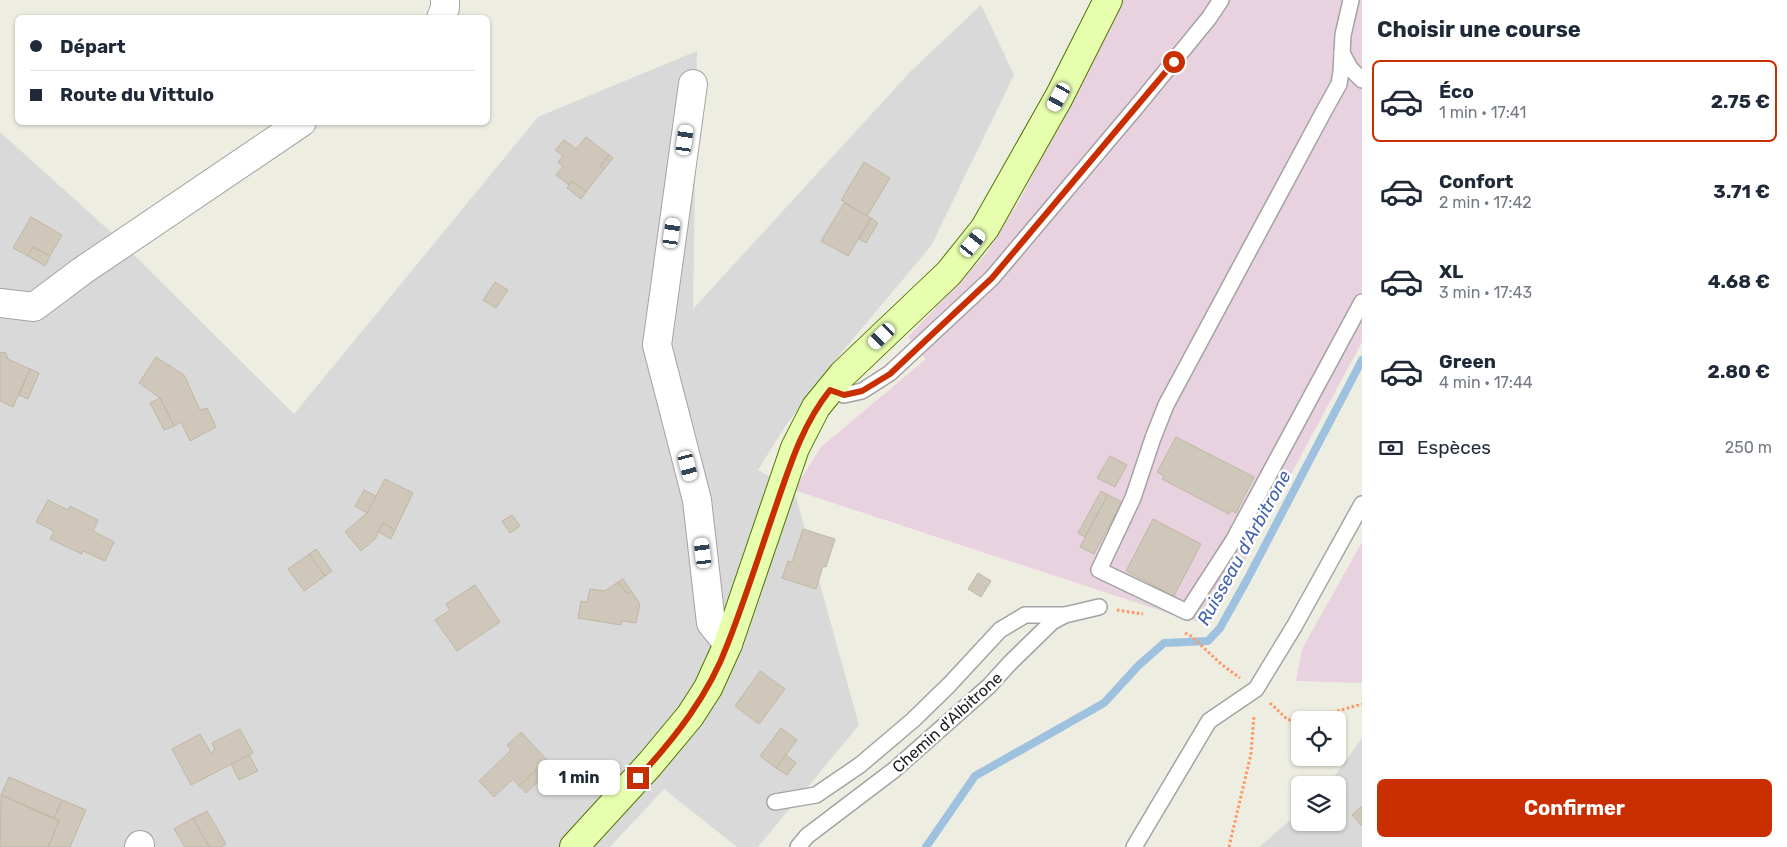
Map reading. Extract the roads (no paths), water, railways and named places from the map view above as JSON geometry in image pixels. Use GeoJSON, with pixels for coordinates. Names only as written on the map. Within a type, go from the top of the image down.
{"type":"FeatureCollection","features":[{"type":"Feature","properties":{"kind":"street"},"geometry":{"type":"LineString","coordinates":[[442,15],[446,0]]}},
{"type":"Feature","properties":{"kind":"street"},"geometry":{"type":"LineString","coordinates":[[574,847],[650,764],[690,716],[708,688],[728,644],[795,448],[816,407],[843,374],[949,273],[985,228],[1059,97],[1108,0]]}},
{"type":"Feature","properties":{"kind":"street"},"geometry":{"type":"LineString","coordinates":[[693,84],[657,345],[698,500],[711,622],[728,644]]}},
{"type":"Feature","properties":{"kind":"street"},"geometry":{"type":"LineString","coordinates":[[0,303],[34,307],[82,271],[298,125]]}},
{"type":"Feature","properties":{"kind":"lane"},"geometry":{"type":"LineString","coordinates":[[830,390],[844,395],[862,391],[890,374],[992,278],[1144,98],[1209,18],[1221,0]]}},
{"type":"Feature","properties":{"kind":"lane"},"geometry":{"type":"LineString","coordinates":[[1352,0],[1343,35],[1341,72],[1334,95],[1166,405],[1133,498],[1099,570],[1187,612],[1233,541],[1362,302]]}},
{"type":"Feature","properties":{"kind":"lane"},"geometry":{"type":"LineString","coordinates":[[1334,95],[1362,81],[1350,68],[1341,52]]}},
{"type":"Feature","properties":{"kind":"lane"},"geometry":{"type":"LineString","coordinates":[[1134,847],[1209,721],[1256,690],[1295,625],[1362,504]]}},
{"type":"Feature","properties":{"kind":"lane","name":"Chemin d'Albitrone"},"geometry":{"type":"LineString","coordinates":[[798,847],[807,836],[894,770],[989,686],[1052,622],[1065,615],[1099,607]]}},
{"type":"Feature","properties":{"kind":"lane"},"geometry":{"type":"LineString","coordinates":[[775,802],[816,795],[860,766],[949,686],[1000,630],[1025,615],[1065,615]]}},
{"type":"Feature","properties":{"kind":"waterway","name":"Ruisseau d'Arbitrone"},"geometry":{"type":"LineString","coordinates":[[926,847],[975,776],[1104,703],[1139,665],[1164,643],[1208,641],[1220,628],[1362,360]]}}]}
